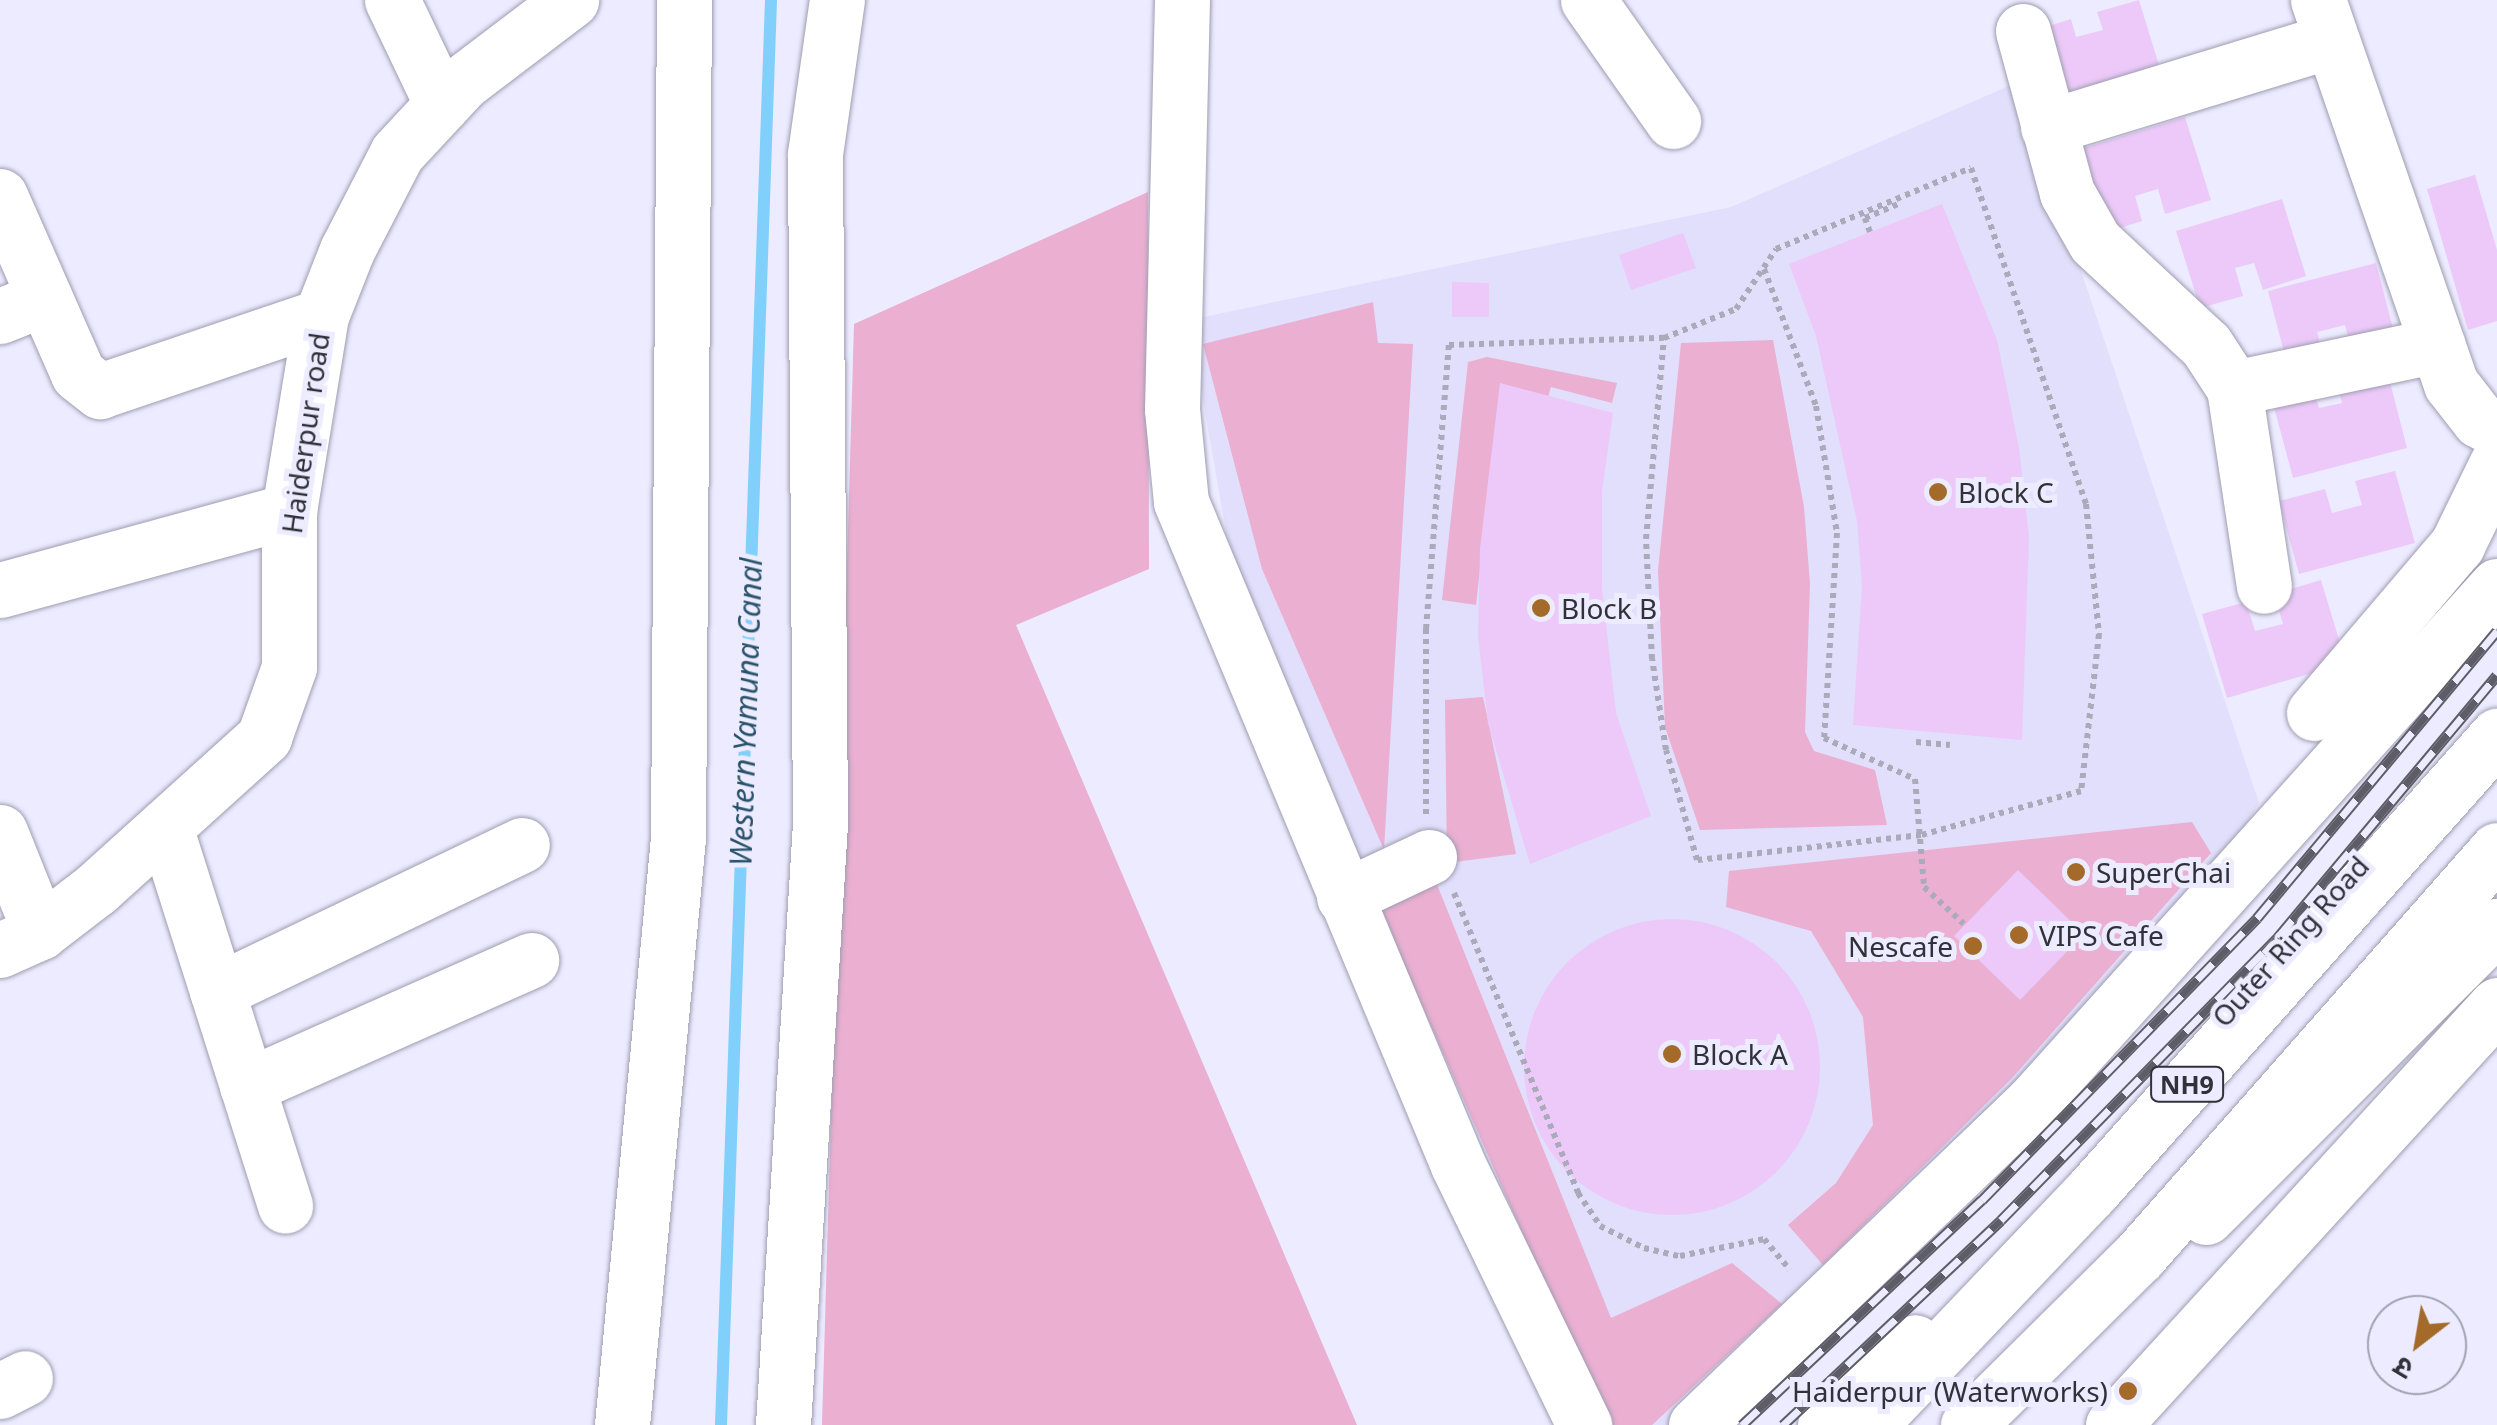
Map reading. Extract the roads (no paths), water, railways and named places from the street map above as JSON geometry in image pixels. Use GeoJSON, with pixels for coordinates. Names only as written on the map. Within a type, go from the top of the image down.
{"type":"FeatureCollection","features":[{"type":"Feature","properties":{"kind":"main road"},"geometry":{"type":"LineString","coordinates":[[392,0],[442,105]]}},
{"type":"Feature","properties":{"kind":"main road","name":"Haiderpur road"},"geometry":{"type":"LineString","coordinates":[[20,941],[166,830],[264,737],[280,703],[289,667],[289,511],[322,316],[398,153],[442,105],[526,29],[571,0]]}},
{"type":"Feature","properties":{"kind":"main road"},"geometry":{"type":"LineString","coordinates":[[622,1425],[678,838],[684,0]]}},
{"type":"Feature","properties":{"kind":"main road"},"geometry":{"type":"LineString","coordinates":[[783,1425],[820,824],[815,154],[837,0]]}},
{"type":"Feature","properties":{"kind":"main road"},"geometry":{"type":"LineString","coordinates":[[1182,0],[1172,409],[1182,502],[1458,1165],[1584,1425]]}},
{"type":"Feature","properties":{"kind":"main road"},"geometry":{"type":"LineString","coordinates":[[1588,0],[1674,121]]}},
{"type":"Feature","properties":{"kind":"main road"},"geometry":{"type":"LineString","coordinates":[[2048,127],[2324,20],[2451,384],[2480,420],[2497,430]]}},
{"type":"Feature","properties":{"kind":"main road"},"geometry":{"type":"LineString","coordinates":[[2023,30],[2067,193],[2095,242],[2206,345],[2234,388],[2264,586]]}},
{"type":"Feature","properties":{"kind":"main road"},"geometry":{"type":"LineString","coordinates":[[0,196],[22,307],[78,374],[100,391],[322,316]]}},
{"type":"Feature","properties":{"kind":"main road"},"geometry":{"type":"LineString","coordinates":[[2234,388],[2438,345]]}},
{"type":"Feature","properties":{"kind":"main road"},"geometry":{"type":"LineString","coordinates":[[2314,713],[2457,545],[2497,463]]}},
{"type":"Feature","properties":{"kind":"main road"},"geometry":{"type":"LineString","coordinates":[[0,590],[289,511]]}},
{"type":"Feature","properties":{"kind":"main road"},"geometry":{"type":"LineString","coordinates":[[1696,1425],[2033,1102],[2497,586]]}},
{"type":"Feature","properties":{"kind":"main road","name":"Outer Ring Road"},"geometry":{"type":"LineString","coordinates":[[1826,1425],[1895,1363],[2116,1136],[2497,708]]}},
{"type":"Feature","properties":{"kind":"main road","name":"Outer Ring Road"},"geometry":{"type":"LineString","coordinates":[[1868,1425],[2090,1192],[2497,736]]}},
{"type":"Feature","properties":{"kind":"main road"},"geometry":{"type":"LineString","coordinates":[[166,830],[285,1206]]}},
{"type":"Feature","properties":{"kind":"main road"},"geometry":{"type":"LineString","coordinates":[[0,832],[20,941]]}},
{"type":"Feature","properties":{"kind":"main road"},"geometry":{"type":"LineString","coordinates":[[217,991],[522,845]]}},
{"type":"Feature","properties":{"kind":"main road","name":"NH9"},"geometry":{"type":"LineString","coordinates":[[1968,1425],[2139,1256],[2497,850]]}},
{"type":"Feature","properties":{"kind":"main road"},"geometry":{"type":"LineString","coordinates":[[1344,898],[1429,857]]}},
{"type":"Feature","properties":{"kind":"main road"},"geometry":{"type":"LineString","coordinates":[[2007,1425],[2497,926]]}},
{"type":"Feature","properties":{"kind":"main road"},"geometry":{"type":"LineString","coordinates":[[247,1086],[531,960]]}},
{"type":"Feature","properties":{"kind":"main road"},"geometry":{"type":"LineString","coordinates":[[2113,1425],[2497,1005]]}},
{"type":"Feature","properties":{"kind":"waterway","name":"Western Yamuna Canal"},"geometry":{"type":"LineString","coordinates":[[721,1425],[771,0]]}},
{"type":"Feature","properties":{"kind":"railway"},"geometry":{"type":"LineString","coordinates":[[1742,1425],[1982,1200],[2257,918],[2497,631]]}},
{"type":"Feature","properties":{"kind":"railway"},"geometry":{"type":"LineString","coordinates":[[1783,1425],[2001,1220],[2278,937],[2497,675]]}},
{"type":"Feature","properties":{"kind":"place","name":"Block C"},"geometry":{"type":"Point","coordinates":[1938,492]}},
{"type":"Feature","properties":{"kind":"place","name":"Block B"},"geometry":{"type":"Point","coordinates":[1541,608]}},
{"type":"Feature","properties":{"kind":"place","name":"SuperChai"},"geometry":{"type":"Point","coordinates":[2076,872]}},
{"type":"Feature","properties":{"kind":"place","name":"VIPS Cafe"},"geometry":{"type":"Point","coordinates":[2019,935]}},
{"type":"Feature","properties":{"kind":"place","name":"Nescafe"},"geometry":{"type":"Point","coordinates":[1973,946]}},
{"type":"Feature","properties":{"kind":"place","name":"Block A"},"geometry":{"type":"Point","coordinates":[1672,1054]}},
{"type":"Feature","properties":{"kind":"place","name":"Haiderpur (Waterworks)"},"geometry":{"type":"Point","coordinates":[2128,1391]}}]}
